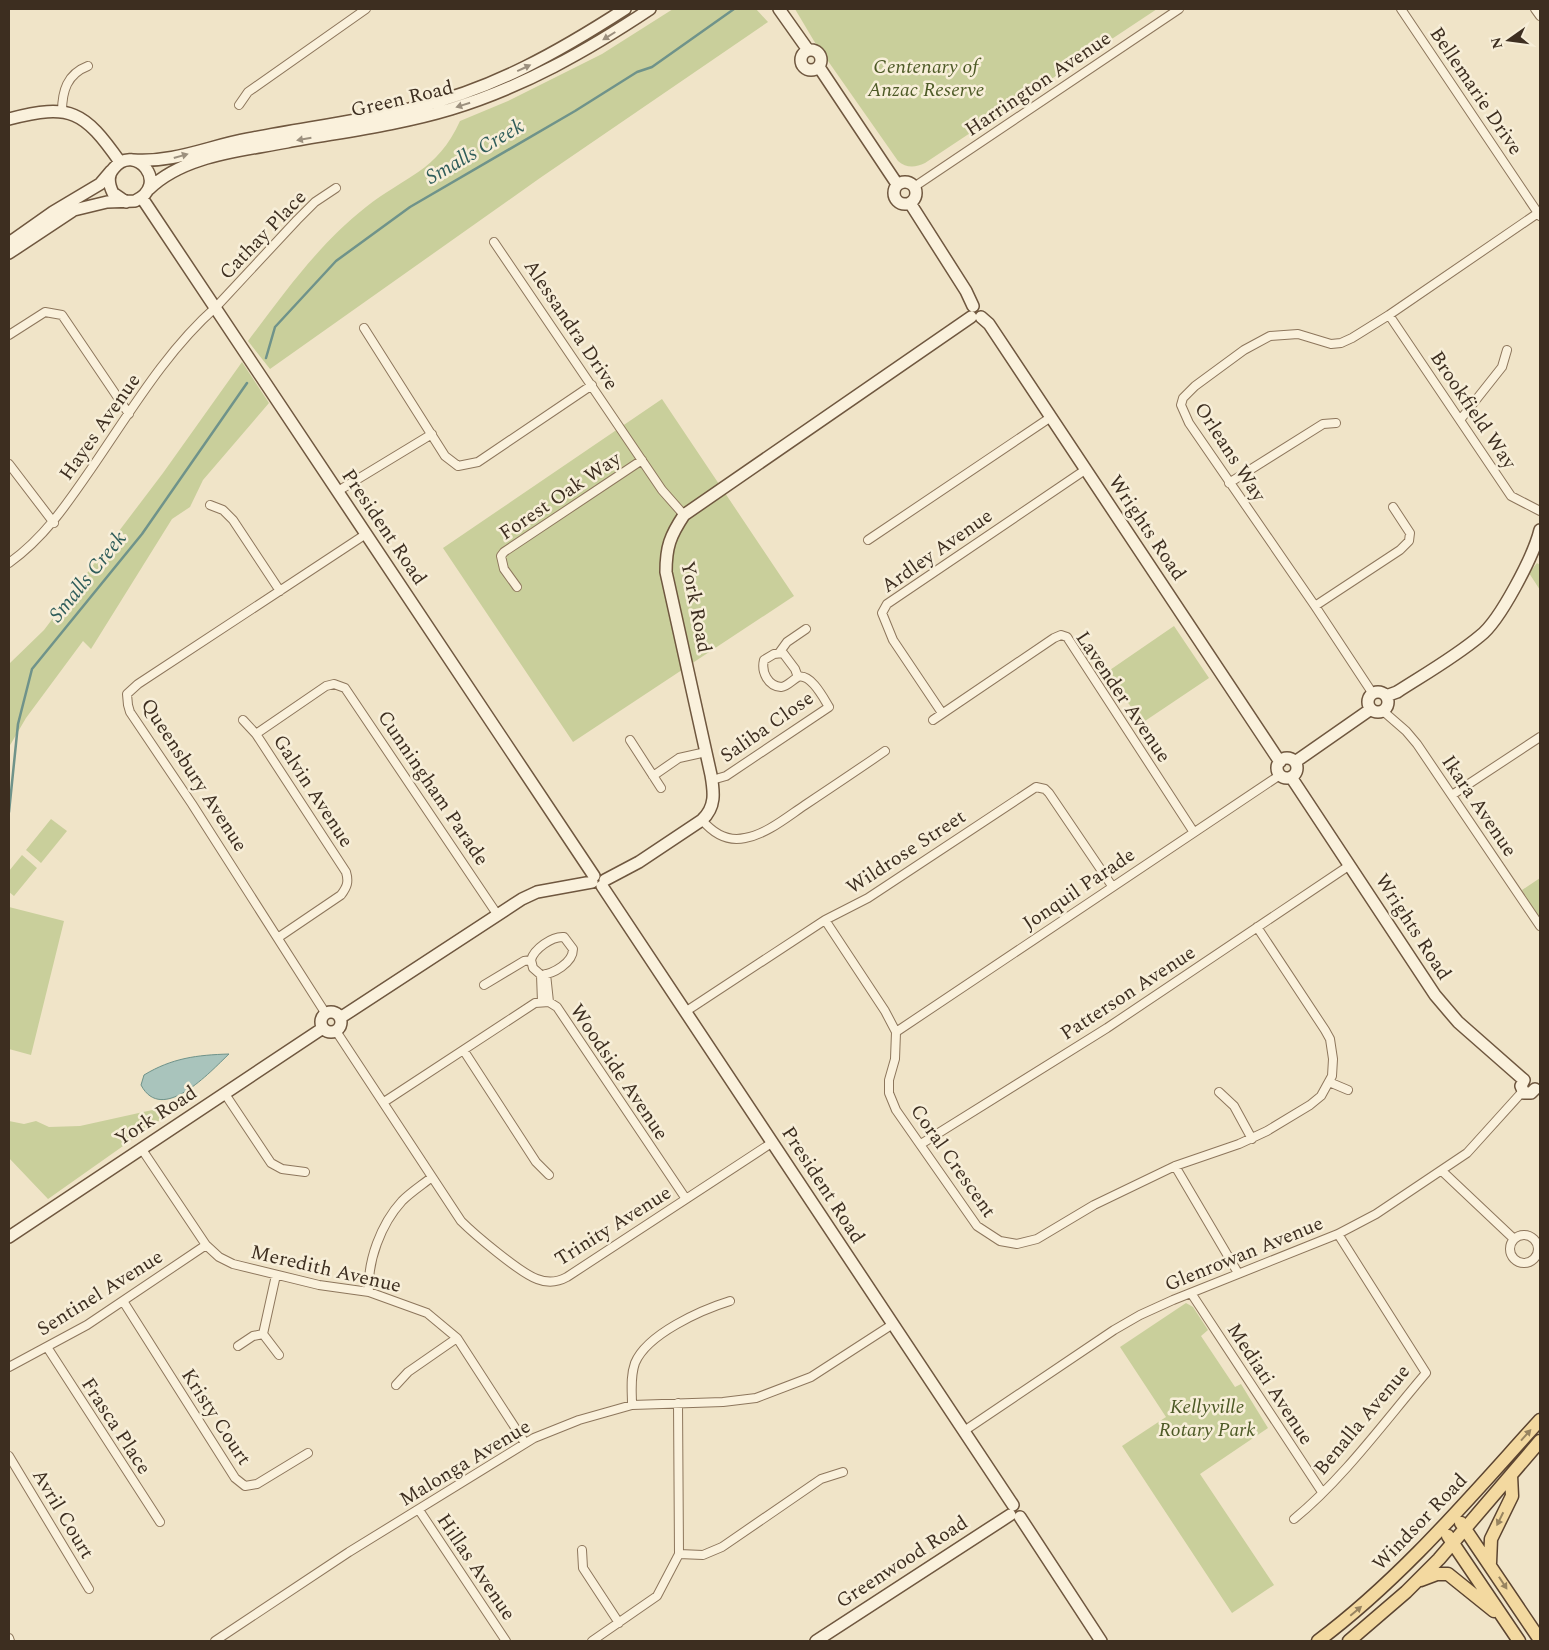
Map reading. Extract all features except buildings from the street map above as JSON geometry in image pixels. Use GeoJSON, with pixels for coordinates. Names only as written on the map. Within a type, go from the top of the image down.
{"type":"FeatureCollection","features":[{"type":"Feature","properties":{"kind":"main road","name":"Windsor Road"},"geometry":{"type":"LineString","coordinates":[[1318,1641],[1381,1589],[1455,1515],[1540,1420]]}},
{"type":"Feature","properties":{"kind":"main road","name":"Windsor Road"},"geometry":{"type":"LineString","coordinates":[[1349,1641],[1417,1582],[1540,1441]]}},
{"type":"Feature","properties":{"kind":"main road"},"geometry":{"type":"LineString","coordinates":[[1490,1564],[1491,1539],[1512,1496],[1512,1475]]}},
{"type":"Feature","properties":{"kind":"main road"},"geometry":{"type":"LineString","coordinates":[[1455,1515],[1540,1640]]}},
{"type":"Feature","properties":{"kind":"main road"},"geometry":{"type":"LineString","coordinates":[[1443,1527],[1519,1641]]}},
{"type":"Feature","properties":{"kind":"main road"},"geometry":{"type":"LineString","coordinates":[[1417,1582],[1437,1574],[1448,1574],[1501,1615]]}},
{"type":"Feature","properties":{"kind":"street"},"geometry":{"type":"LineString","coordinates":[[239,105],[248,92],[366,9]]}},
{"type":"Feature","properties":{"kind":"street","name":"Green Road"},"geometry":{"type":"LineString","coordinates":[[133,160],[169,160],[246,139],[383,114],[448,98],[505,77],[533,64],[568,45],[625,9]]}},
{"type":"Feature","properties":{"kind":"street","name":"Green Road"},"geometry":{"type":"LineString","coordinates":[[146,194],[173,171],[209,159],[248,149],[419,118],[480,100],[568,61],[650,9]]}},
{"type":"Feature","properties":{"kind":"street"},"geometry":{"type":"LineString","coordinates":[[779,9],[808,50],[802,55],[802,65],[810,71],[819,67],[897,184]]}},
{"type":"Feature","properties":{"kind":"street","name":"Harrington Avenue"},"geometry":{"type":"LineString","coordinates":[[914,187],[1179,9]]}},
{"type":"Feature","properties":{"kind":"street","name":"Bellemarie Drive"},"geometry":{"type":"LineString","coordinates":[[1401,9],[1539,215]]}},
{"type":"Feature","properties":{"kind":"street"},"geometry":{"type":"LineString","coordinates":[[1535,9],[1540,16]]}},
{"type":"Feature","properties":{"kind":"street"},"geometry":{"type":"LineString","coordinates":[[62,112],[65,86],[75,72],[88,66]]}},
{"type":"Feature","properties":{"kind":"street"},"geometry":{"type":"LineString","coordinates":[[9,119],[50,110],[76,115],[89,122],[120,162]]}},
{"type":"Feature","properties":{"kind":"street"},"geometry":{"type":"LineString","coordinates":[[9,243],[53,212],[100,184],[120,162],[133,160],[144,166],[149,172],[151,181],[146,194],[126,202],[89,205],[74,210],[9,253]]}},
{"type":"Feature","properties":{"kind":"street"},"geometry":{"type":"LineString","coordinates":[[111,171],[110,187],[113,193],[126,202]]}},
{"type":"Feature","properties":{"kind":"street"},"geometry":{"type":"LineString","coordinates":[[908,182],[914,187],[916,196],[910,203],[901,204],[896,200],[893,192],[897,184],[908,182]]}},
{"type":"Feature","properties":{"kind":"street","name":"Cathay Place"},"geometry":{"type":"LineString","coordinates":[[216,307],[309,208],[336,188]]}},
{"type":"Feature","properties":{"kind":"street","name":"President Road"},"geometry":{"type":"LineString","coordinates":[[146,194],[216,307],[338,492],[964,1430],[1014,1512],[1101,1641]]}},
{"type":"Feature","properties":{"kind":"street","name":"Wrights Road"},"geometry":{"type":"LineString","coordinates":[[910,203],[966,291],[975,313],[989,324],[1280,762]]}},
{"type":"Feature","properties":{"kind":"street","name":"Orleans Way"},"geometry":{"type":"LineString","coordinates":[[1373,694],[1316,606],[1188,423],[1181,405],[1183,398],[1195,386],[1244,350],[1270,336],[1298,334],[1331,344],[1341,343],[1389,315],[1539,215]]}},
{"type":"Feature","properties":{"kind":"street","name":"Alessandra Drive"},"geometry":{"type":"LineString","coordinates":[[494,242],[662,490],[684,515]]}},
{"type":"Feature","properties":{"kind":"street","name":"Hayes Avenue"},"geometry":{"type":"LineString","coordinates":[[9,563],[54,523],[181,342],[216,307]]}},
{"type":"Feature","properties":{"kind":"street"},"geometry":{"type":"LineString","coordinates":[[9,335],[45,312],[62,314],[129,414]]}},
{"type":"Feature","properties":{"kind":"street","name":"York Road"},"geometry":{"type":"LineString","coordinates":[[340,1018],[497,914],[537,892],[598,881],[639,862],[708,814],[713,802],[712,780],[666,572],[666,549],[673,532],[684,515],[975,313]]}},
{"type":"Feature","properties":{"kind":"street","name":"Brookfield Way"},"geometry":{"type":"LineString","coordinates":[[1389,315],[1511,496],[1540,510]]}},
{"type":"Feature","properties":{"kind":"street"},"geometry":{"type":"LineString","coordinates":[[364,328],[445,456],[458,466],[478,462],[592,385]]}},
{"type":"Feature","properties":{"kind":"street"},"geometry":{"type":"LineString","coordinates":[[1460,420],[1502,367],[1507,350]]}},
{"type":"Feature","properties":{"kind":"street"},"geometry":{"type":"LineString","coordinates":[[868,540],[1051,417]]}},
{"type":"Feature","properties":{"kind":"street"},"geometry":{"type":"LineString","coordinates":[[1229,483],[1323,424],[1336,423]]}},
{"type":"Feature","properties":{"kind":"street"},"geometry":{"type":"LineString","coordinates":[[338,492],[432,434]]}},
{"type":"Feature","properties":{"kind":"street","name":"Forest Oak Way"},"geometry":{"type":"LineString","coordinates":[[517,587],[502,565],[501,556],[504,552],[642,460]]}},
{"type":"Feature","properties":{"kind":"street"},"geometry":{"type":"LineString","coordinates":[[9,464],[54,523]]}},
{"type":"Feature","properties":{"kind":"street","name":"Ardley Avenue"},"geometry":{"type":"LineString","coordinates":[[942,713],[887,629],[882,613],[887,604],[1086,470]]}},
{"type":"Feature","properties":{"kind":"street"},"geometry":{"type":"LineString","coordinates":[[210,505],[223,510],[233,520],[280,591]]}},
{"type":"Feature","properties":{"kind":"street"},"geometry":{"type":"LineString","coordinates":[[1316,606],[1400,550],[1408,541],[1410,533],[1393,507]]}},
{"type":"Feature","properties":{"kind":"street"},"geometry":{"type":"LineString","coordinates":[[1377,710],[1368,701],[1373,694],[1378,692],[1386,696],[1397,692],[1482,636],[1495,619],[1528,562],[1540,530]]}},
{"type":"Feature","properties":{"kind":"street","name":"Queensbury Avenue"},"geometry":{"type":"LineString","coordinates":[[326,1014],[279,937],[138,724],[126,700],[127,694],[138,684],[366,534]]}},
{"type":"Feature","properties":{"kind":"street","name":"Saliba Close"},"geometry":{"type":"LineString","coordinates":[[798,677],[781,688],[770,683],[765,675],[764,660],[780,653],[787,642],[806,629]]}},
{"type":"Feature","properties":{"kind":"street","name":"Lavender Avenue"},"geometry":{"type":"LineString","coordinates":[[932,720],[1054,638],[1061,635],[1067,637],[1194,831]]}},
{"type":"Feature","properties":{"kind":"street","name":"Saliba Close"},"geometry":{"type":"LineString","coordinates":[[712,780],[726,776],[829,707],[810,681],[798,677],[786,655],[780,653]]}},
{"type":"Feature","properties":{"kind":"street","name":"Cunningham Parade"},"geometry":{"type":"LineString","coordinates":[[256,734],[326,686],[338,680],[350,694],[497,914]]}},
{"type":"Feature","properties":{"kind":"street"},"geometry":{"type":"LineString","coordinates":[[1295,762],[1388,704],[1386,696]]}},
{"type":"Feature","properties":{"kind":"street","name":"Ikara Avenue"},"geometry":{"type":"LineString","coordinates":[[1377,710],[1406,731],[1417,744],[1540,926]]}},
{"type":"Feature","properties":{"kind":"street","name":"Galvin Avenue"},"geometry":{"type":"LineString","coordinates":[[244,720],[256,734],[346,872],[352,885],[279,937]]}},
{"type":"Feature","properties":{"kind":"street"},"geometry":{"type":"LineString","coordinates":[[1452,795],[1540,737]]}},
{"type":"Feature","properties":{"kind":"street"},"geometry":{"type":"LineString","coordinates":[[630,740],[661,788]]}},
{"type":"Feature","properties":{"kind":"street"},"geometry":{"type":"LineString","coordinates":[[702,820],[713,832],[728,838],[744,838],[758,834],[778,823],[886,751]]}},
{"type":"Feature","properties":{"kind":"street"},"geometry":{"type":"LineString","coordinates":[[653,776],[679,758],[706,752]]}},
{"type":"Feature","properties":{"kind":"street"},"geometry":{"type":"LineString","coordinates":[[1288,758],[1295,762],[1297,771],[1286,776],[1278,767],[1280,762],[1288,758]]}},
{"type":"Feature","properties":{"kind":"street","name":"Wrights Road"},"geometry":{"type":"LineString","coordinates":[[1286,776],[1350,865],[1449,1014],[1523,1086],[1532,1080],[1538,1091]]}},
{"type":"Feature","properties":{"kind":"street","name":"Jonquil Parade"},"geometry":{"type":"LineString","coordinates":[[896,1032],[1194,831],[1286,776]]}},
{"type":"Feature","properties":{"kind":"street","name":"Wildrose Street"},"geometry":{"type":"LineString","coordinates":[[685,1012],[825,920],[868,898],[1036,787],[1045,789],[1112,886]]}},
{"type":"Feature","properties":{"kind":"street","name":"Patterson Avenue"},"geometry":{"type":"LineString","coordinates":[[920,1144],[1107,1028],[1350,865]]}},
{"type":"Feature","properties":{"kind":"street"},"geometry":{"type":"LineString","coordinates":[[825,920],[885,1011],[896,1032]]}},
{"type":"Feature","properties":{"kind":"street","name":"Coral Crescent"},"geometry":{"type":"LineString","coordinates":[[896,1032],[889,1093],[896,1110],[977,1226],[1000,1241],[1017,1244],[1037,1240],[1094,1205],[1175,1166],[1252,1138],[1310,1105],[1321,1096],[1329,1082],[1334,1059],[1330,1039],[1257,927]]}},
{"type":"Feature","properties":{"kind":"street"},"geometry":{"type":"LineString","coordinates":[[555,938],[567,939],[573,949],[573,955],[569,961],[543,975],[533,968],[531,960],[535,952],[555,938]]}},
{"type":"Feature","properties":{"kind":"street"},"geometry":{"type":"LineString","coordinates":[[484,984],[524,961],[531,960]]}},
{"type":"Feature","properties":{"kind":"street"},"geometry":{"type":"LineString","coordinates":[[543,975],[545,1002]]}},
{"type":"Feature","properties":{"kind":"street","name":"Woodside Avenue"},"geometry":{"type":"LineString","coordinates":[[384,1102],[535,1003],[545,1002],[557,1007],[686,1199]]}},
{"type":"Feature","properties":{"kind":"street"},"geometry":{"type":"LineString","coordinates":[[332,1013],[340,1018],[341,1024],[336,1031],[328,1032],[323,1028],[321,1022],[326,1014],[332,1013]]}},
{"type":"Feature","properties":{"kind":"street","name":"York Road"},"geometry":{"type":"LineString","coordinates":[[9,1237],[323,1028]]}},
{"type":"Feature","properties":{"kind":"street","name":"Trinity Avenue"},"geometry":{"type":"LineString","coordinates":[[336,1031],[432,1177],[469,1229],[530,1276],[545,1281],[567,1277],[772,1142]]}},
{"type":"Feature","properties":{"kind":"street"},"geometry":{"type":"LineString","coordinates":[[464,1051],[536,1162],[549,1175]]}},
{"type":"Feature","properties":{"kind":"street"},"geometry":{"type":"LineString","coordinates":[[1329,1082],[1348,1090]]}},
{"type":"Feature","properties":{"kind":"street","name":"Glenrowan Avenue"},"geometry":{"type":"LineString","coordinates":[[964,1430],[1114,1330],[1140,1315],[1238,1273],[1338,1234],[1376,1214],[1442,1171],[1472,1148],[1523,1086]]}},
{"type":"Feature","properties":{"kind":"street"},"geometry":{"type":"LineString","coordinates":[[1219,1092],[1234,1106],[1252,1138]]}},
{"type":"Feature","properties":{"kind":"street"},"geometry":{"type":"LineString","coordinates":[[225,1094],[271,1163],[282,1169],[305,1172]]}},
{"type":"Feature","properties":{"kind":"street","name":"Meredith Avenue"},"geometry":{"type":"LineString","coordinates":[[141,1148],[206,1245],[225,1261],[319,1285],[369,1292],[427,1313],[457,1338],[525,1442]]}},
{"type":"Feature","properties":{"kind":"street"},"geometry":{"type":"LineString","coordinates":[[1175,1166],[1238,1273]]}},
{"type":"Feature","properties":{"kind":"street"},"geometry":{"type":"LineString","coordinates":[[1442,1171],[1514,1239]]}},
{"type":"Feature","properties":{"kind":"street"},"geometry":{"type":"LineString","coordinates":[[369,1292],[372,1261],[386,1222],[406,1197],[432,1177]]}},
{"type":"Feature","properties":{"kind":"street","name":"Benalla Avenue"},"geometry":{"type":"LineString","coordinates":[[1294,1519],[1322,1492],[1426,1373],[1338,1234]]}},
{"type":"Feature","properties":{"kind":"street"},"geometry":{"type":"LineString","coordinates":[[1522,1235],[1531,1236],[1538,1247],[1538,1256],[1526,1263],[1514,1258],[1510,1246],[1514,1239],[1522,1235]]}},
{"type":"Feature","properties":{"kind":"street","name":"Sentinel Avenue"},"geometry":{"type":"LineString","coordinates":[[9,1367],[47,1347],[123,1301],[206,1245]]}},
{"type":"Feature","properties":{"kind":"street"},"geometry":{"type":"LineString","coordinates":[[276,1275],[263,1334],[279,1355]]}},
{"type":"Feature","properties":{"kind":"street","name":"Mediati Avenue"},"geometry":{"type":"LineString","coordinates":[[1191,1293],[1322,1492]]}},
{"type":"Feature","properties":{"kind":"street","name":"Kristy Court"},"geometry":{"type":"LineString","coordinates":[[123,1301],[235,1478],[245,1486],[257,1484],[308,1453]]}},
{"type":"Feature","properties":{"kind":"street"},"geometry":{"type":"LineString","coordinates":[[632,1405],[632,1376],[641,1353],[653,1341],[702,1310],[730,1301]]}},
{"type":"Feature","properties":{"kind":"street","name":"Malonga Avenue"},"geometry":{"type":"LineString","coordinates":[[215,1641],[348,1552],[420,1510],[525,1442],[579,1420],[632,1405],[756,1398],[776,1392],[811,1377],[893,1324]]}},
{"type":"Feature","properties":{"kind":"street"},"geometry":{"type":"LineString","coordinates":[[238,1346],[253,1336],[263,1334]]}},
{"type":"Feature","properties":{"kind":"street"},"geometry":{"type":"LineString","coordinates":[[396,1385],[408,1372],[457,1338]]}},
{"type":"Feature","properties":{"kind":"street","name":"Frasca Place"},"geometry":{"type":"LineString","coordinates":[[47,1347],[160,1522]]}},
{"type":"Feature","properties":{"kind":"street"},"geometry":{"type":"LineString","coordinates":[[592,1641],[656,1596],[673,1569],[679,1554],[678,1403]]}},
{"type":"Feature","properties":{"kind":"street","name":"Avril Court"},"geometry":{"type":"LineString","coordinates":[[9,1456],[89,1589]]}},
{"type":"Feature","properties":{"kind":"street"},"geometry":{"type":"LineString","coordinates":[[679,1554],[703,1556],[722,1547],[821,1479],[843,1472]]}},
{"type":"Feature","properties":{"kind":"street","name":"Hillas Avenue"},"geometry":{"type":"LineString","coordinates":[[420,1510],[506,1641]]}},
{"type":"Feature","properties":{"kind":"street","name":"Greenwood Road"},"geometry":{"type":"LineString","coordinates":[[816,1641],[1014,1512]]}},
{"type":"Feature","properties":{"kind":"street"},"geometry":{"type":"LineString","coordinates":[[582,1550],[583,1568],[619,1623]]}},
{"type":"Feature","properties":{"kind":"green space"},"geometry":{"type":"Polygon","coordinates":[[[673,9],[756,9],[768,22],[540,178],[270,369],[248,341],[275,305],[317,253],[349,222],[380,196],[419,172],[441,152],[460,121],[508,101],[602,54],[673,9]]]}},
{"type":"Feature","properties":{"kind":"green space","name":"Centenary of Anzac Reserve"},"geometry":{"type":"Polygon","coordinates":[[[795,9],[1157,9],[925,163],[911,167],[898,161],[814,41],[795,9]]]}},
{"type":"Feature","properties":{"kind":"green space"},"geometry":{"type":"Polygon","coordinates":[[[242,362],[269,403],[203,480],[190,507],[172,519],[91,649],[83,641],[26,718],[9,747],[9,664],[44,630],[163,473],[242,362]]]}},
{"type":"Feature","properties":{"kind":"green space"},"geometry":{"type":"Polygon","coordinates":[[[662,399],[794,596],[573,742],[443,548],[662,399]]]}},
{"type":"Feature","properties":{"kind":"green space"},"geometry":{"type":"Polygon","coordinates":[[[1537,563],[1540,565],[1540,590],[1529,573],[1537,563]]]}},
{"type":"Feature","properties":{"kind":"green space"},"geometry":{"type":"Polygon","coordinates":[[[1174,626],[1209,678],[1142,723],[1107,672],[1174,626]]]}},
{"type":"Feature","properties":{"kind":"green space"},"geometry":{"type":"Polygon","coordinates":[[[51,819],[67,831],[41,863],[26,850],[51,819]]]}},
{"type":"Feature","properties":{"kind":"green space"},"geometry":{"type":"Polygon","coordinates":[[[22,855],[37,868],[14,896],[9,892],[9,871],[22,855]]]}},
{"type":"Feature","properties":{"kind":"green space"},"geometry":{"type":"Polygon","coordinates":[[[1540,878],[1540,918],[1539,919],[1522,890],[1540,878]]]}},
{"type":"Feature","properties":{"kind":"green space"},"geometry":{"type":"Polygon","coordinates":[[[9,907],[64,921],[31,1055],[9,1049],[9,907]]]}},
{"type":"Feature","properties":{"kind":"green space"},"geometry":{"type":"Polygon","coordinates":[[[184,1103],[48,1199],[9,1158],[9,1121],[24,1124],[36,1121],[49,1127],[80,1126],[184,1103]]]}},
{"type":"Feature","properties":{"kind":"green space","name":"Kellyville Rotary Park"},"geometry":{"type":"Polygon","coordinates":[[[1186,1303],[1193,1307],[1208,1330],[1201,1336],[1235,1387],[1241,1384],[1268,1428],[1200,1474],[1274,1585],[1232,1613],[1122,1446],[1166,1417],[1120,1347],[1186,1303]]]}},
{"type":"Feature","properties":{"kind":"water"},"geometry":{"type":"Polygon","coordinates":[[[229,1054],[198,1082],[173,1098],[161,1100],[150,1096],[141,1085],[144,1075],[175,1061],[206,1055],[229,1054]]]}},
{"type":"Feature","properties":{"kind":"waterway","name":"Smalls Creek"},"geometry":{"type":"LineString","coordinates":[[266,358],[275,327],[336,261],[410,207],[575,111],[637,72],[652,67],[734,9]]}},
{"type":"Feature","properties":{"kind":"waterway","name":"Smalls Creek"},"geometry":{"type":"LineString","coordinates":[[9,812],[18,724],[32,669],[142,534],[247,383]]}}]}
